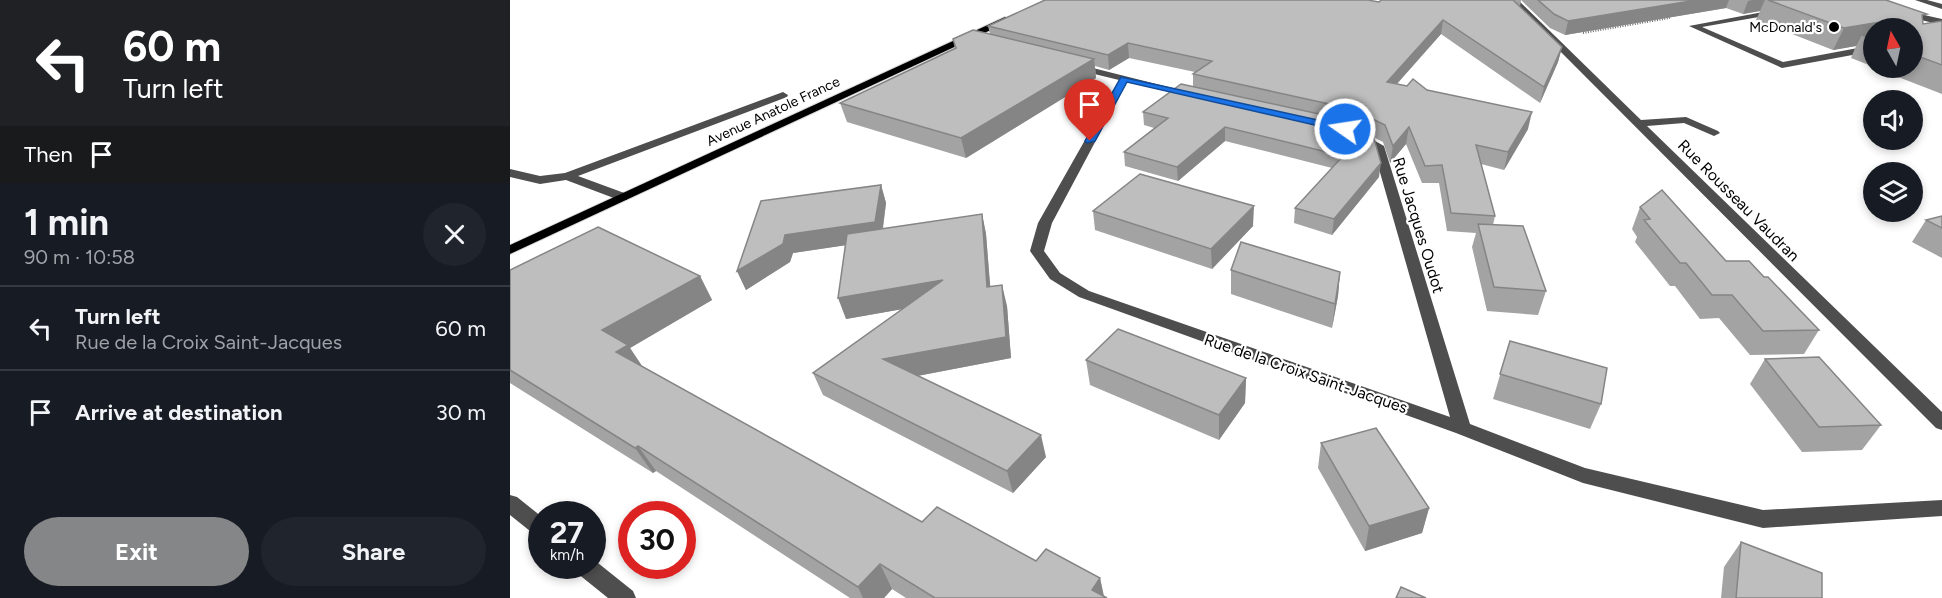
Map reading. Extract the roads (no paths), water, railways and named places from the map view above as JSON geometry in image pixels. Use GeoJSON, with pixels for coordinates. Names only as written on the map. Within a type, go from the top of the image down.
{"type":"FeatureCollection","features":[{"type":"Feature","properties":{"kind":"main road","name":"Avenue Anatole France"},"geometry":{"type":"LineString","coordinates":[[510,250],[1018,15]]}},
{"type":"Feature","properties":{"kind":"street","name":"Rue Rousseau Vaudran"},"geometry":{"type":"LineString","coordinates":[[1513,0],[1942,423]]}},
{"type":"Feature","properties":{"kind":"street"},"geometry":{"type":"LineString","coordinates":[[1919,0],[1942,7]]}},
{"type":"Feature","properties":{"kind":"street"},"geometry":{"type":"LineString","coordinates":[[1869,3],[1942,22]]}},
{"type":"Feature","properties":{"kind":"street"},"geometry":{"type":"LineString","coordinates":[[1785,10],[1693,26],[1782,65],[1863,50]]}},
{"type":"Feature","properties":{"kind":"street"},"geometry":{"type":"LineString","coordinates":[[964,39],[981,43]]}},
{"type":"Feature","properties":{"kind":"street"},"geometry":{"type":"LineString","coordinates":[[1069,65],[1206,97]]}},
{"type":"Feature","properties":{"kind":"street","name":"Rue de la Croix Saint-Jacques"},"geometry":{"type":"LineString","coordinates":[[1124,79],[1045,223],[1037,251],[1055,276],[1084,294],[1462,428],[1584,475],[1763,519],[1942,508]]}},
{"type":"Feature","properties":{"kind":"street"},"geometry":{"type":"LineString","coordinates":[[510,173],[540,180],[567,176],[783,95]]}},
{"type":"Feature","properties":{"kind":"street"},"geometry":{"type":"LineString","coordinates":[[1638,123],[1686,120],[1714,133]]}},
{"type":"Feature","properties":{"kind":"street","name":"Rue Jacques Oudot"},"geometry":{"type":"LineString","coordinates":[[1345,129],[1378,146],[1462,428]]}},
{"type":"Feature","properties":{"kind":"street"},"geometry":{"type":"LineString","coordinates":[[567,176],[623,197]]}},
{"type":"Feature","properties":{"kind":"street"},"geometry":{"type":"LineString","coordinates":[[510,503],[528,518]]}},
{"type":"Feature","properties":{"kind":"street"},"geometry":{"type":"LineString","coordinates":[[601,579],[625,598]]}},
{"type":"Feature","properties":{"kind":"place","name":"McDonald's"},"geometry":{"type":"Point","coordinates":[1834,27]}}]}
